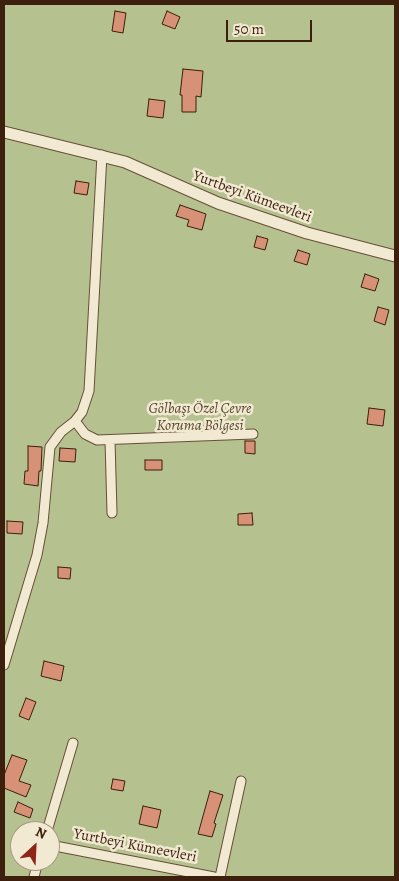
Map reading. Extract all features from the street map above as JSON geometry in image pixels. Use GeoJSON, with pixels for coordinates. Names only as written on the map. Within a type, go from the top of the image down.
{"type":"FeatureCollection","features":[{"type":"Feature","properties":{"kind":"street","name":"Yurtbeyi Kümeevleri"},"geometry":{"type":"LineString","coordinates":[[4,132],[102,155],[136,166],[192,192],[248,214],[307,233],[395,256]]}},
{"type":"Feature","properties":{"kind":"street"},"geometry":{"type":"LineString","coordinates":[[4,665],[38,547],[43,523],[50,446],[62,432],[75,422],[82,412],[89,391],[102,155]]}},
{"type":"Feature","properties":{"kind":"street"},"geometry":{"type":"LineString","coordinates":[[75,422],[91,438],[110,440],[253,434]]}},
{"type":"Feature","properties":{"kind":"street"},"geometry":{"type":"LineString","coordinates":[[110,440],[112,513]]}},
{"type":"Feature","properties":{"kind":"street"},"geometry":{"type":"LineString","coordinates":[[50,821],[73,743]]}},
{"type":"Feature","properties":{"kind":"street"},"geometry":{"type":"LineString","coordinates":[[220,877],[241,781]]}},
{"type":"Feature","properties":{"kind":"street","name":"Yurtbeyi Kümeevleri"},"geometry":{"type":"LineString","coordinates":[[60,847],[214,877]]}},
{"type":"Feature","properties":{"kind":"green space","name":"Gölbaşı Özel Çevre Koruma Bölgesi"},"geometry":{"type":"Polygon","coordinates":[[[4,4],[395,4],[395,877],[4,877],[4,4]]]}},
{"type":"Feature","properties":{"kind":"building"},"geometry":{"type":"Polygon","coordinates":[[[115,11],[126,13],[123,33],[112,31],[115,11]]]}},
{"type":"Feature","properties":{"kind":"building"},"geometry":{"type":"Polygon","coordinates":[[[167,11],[180,17],[175,29],[162,24],[167,11]]]}},
{"type":"Feature","properties":{"kind":"building"},"geometry":{"type":"Polygon","coordinates":[[[183,69],[203,71],[201,97],[196,96],[196,112],[182,112],[182,95],[180,95],[183,69]]]}},
{"type":"Feature","properties":{"kind":"building"},"geometry":{"type":"Polygon","coordinates":[[[149,99],[165,101],[163,118],[147,116],[149,99]]]}},
{"type":"Feature","properties":{"kind":"building"},"geometry":{"type":"Polygon","coordinates":[[[76,181],[89,183],[87,195],[74,193],[76,181]]]}},
{"type":"Feature","properties":{"kind":"building"},"geometry":{"type":"Polygon","coordinates":[[[180,205],[206,214],[202,230],[187,226],[189,220],[176,216],[180,205]]]}},
{"type":"Feature","properties":{"kind":"building"},"geometry":{"type":"Polygon","coordinates":[[[257,236],[268,239],[265,250],[254,247],[257,236]]]}},
{"type":"Feature","properties":{"kind":"building"},"geometry":{"type":"Polygon","coordinates":[[[298,250],[310,254],[307,265],[294,261],[298,250]]]}},
{"type":"Feature","properties":{"kind":"building"},"geometry":{"type":"Polygon","coordinates":[[[365,274],[379,279],[375,291],[361,287],[365,274]]]}},
{"type":"Feature","properties":{"kind":"building"},"geometry":{"type":"Polygon","coordinates":[[[378,307],[389,310],[385,325],[374,321],[378,307]]]}},
{"type":"Feature","properties":{"kind":"building"},"geometry":{"type":"Polygon","coordinates":[[[369,408],[385,410],[383,426],[367,424],[369,408]]]}},
{"type":"Feature","properties":{"kind":"building"},"geometry":{"type":"Polygon","coordinates":[[[245,441],[255,441],[255,454],[245,453],[245,441]]]}},
{"type":"Feature","properties":{"kind":"building"},"geometry":{"type":"Polygon","coordinates":[[[28,446],[42,447],[38,486],[24,484],[25,471],[28,471],[28,446]]]}},
{"type":"Feature","properties":{"kind":"building"},"geometry":{"type":"Polygon","coordinates":[[[60,448],[76,449],[75,462],[59,461],[60,448]]]}},
{"type":"Feature","properties":{"kind":"building"},"geometry":{"type":"Polygon","coordinates":[[[145,460],[162,460],[162,470],[145,470],[145,460]]]}},
{"type":"Feature","properties":{"kind":"building"},"geometry":{"type":"Polygon","coordinates":[[[252,513],[253,525],[238,525],[238,514],[252,513]]]}},
{"type":"Feature","properties":{"kind":"building"},"geometry":{"type":"Polygon","coordinates":[[[7,521],[23,522],[22,534],[7,533],[7,521]]]}},
{"type":"Feature","properties":{"kind":"building"},"geometry":{"type":"Polygon","coordinates":[[[58,567],[71,568],[70,579],[58,578],[58,567]]]}},
{"type":"Feature","properties":{"kind":"building"},"geometry":{"type":"Polygon","coordinates":[[[44,661],[64,666],[61,681],[41,676],[44,661]]]}},
{"type":"Feature","properties":{"kind":"building"},"geometry":{"type":"Polygon","coordinates":[[[26,698],[36,702],[29,720],[19,716],[26,698]]]}},
{"type":"Feature","properties":{"kind":"building"},"geometry":{"type":"Polygon","coordinates":[[[12,755],[27,760],[19,781],[31,785],[26,797],[4,788],[4,775],[12,755]]]}},
{"type":"Feature","properties":{"kind":"building"},"geometry":{"type":"Polygon","coordinates":[[[113,779],[125,781],[123,791],[111,789],[113,779]]]}},
{"type":"Feature","properties":{"kind":"building"},"geometry":{"type":"Polygon","coordinates":[[[210,791],[223,795],[214,823],[216,824],[212,837],[198,834],[210,791]]]}},
{"type":"Feature","properties":{"kind":"building"},"geometry":{"type":"Polygon","coordinates":[[[18,802],[33,809],[30,818],[14,812],[18,802]]]}},
{"type":"Feature","properties":{"kind":"building"},"geometry":{"type":"Polygon","coordinates":[[[143,806],[161,810],[157,828],[139,824],[143,806]]]}}]}
